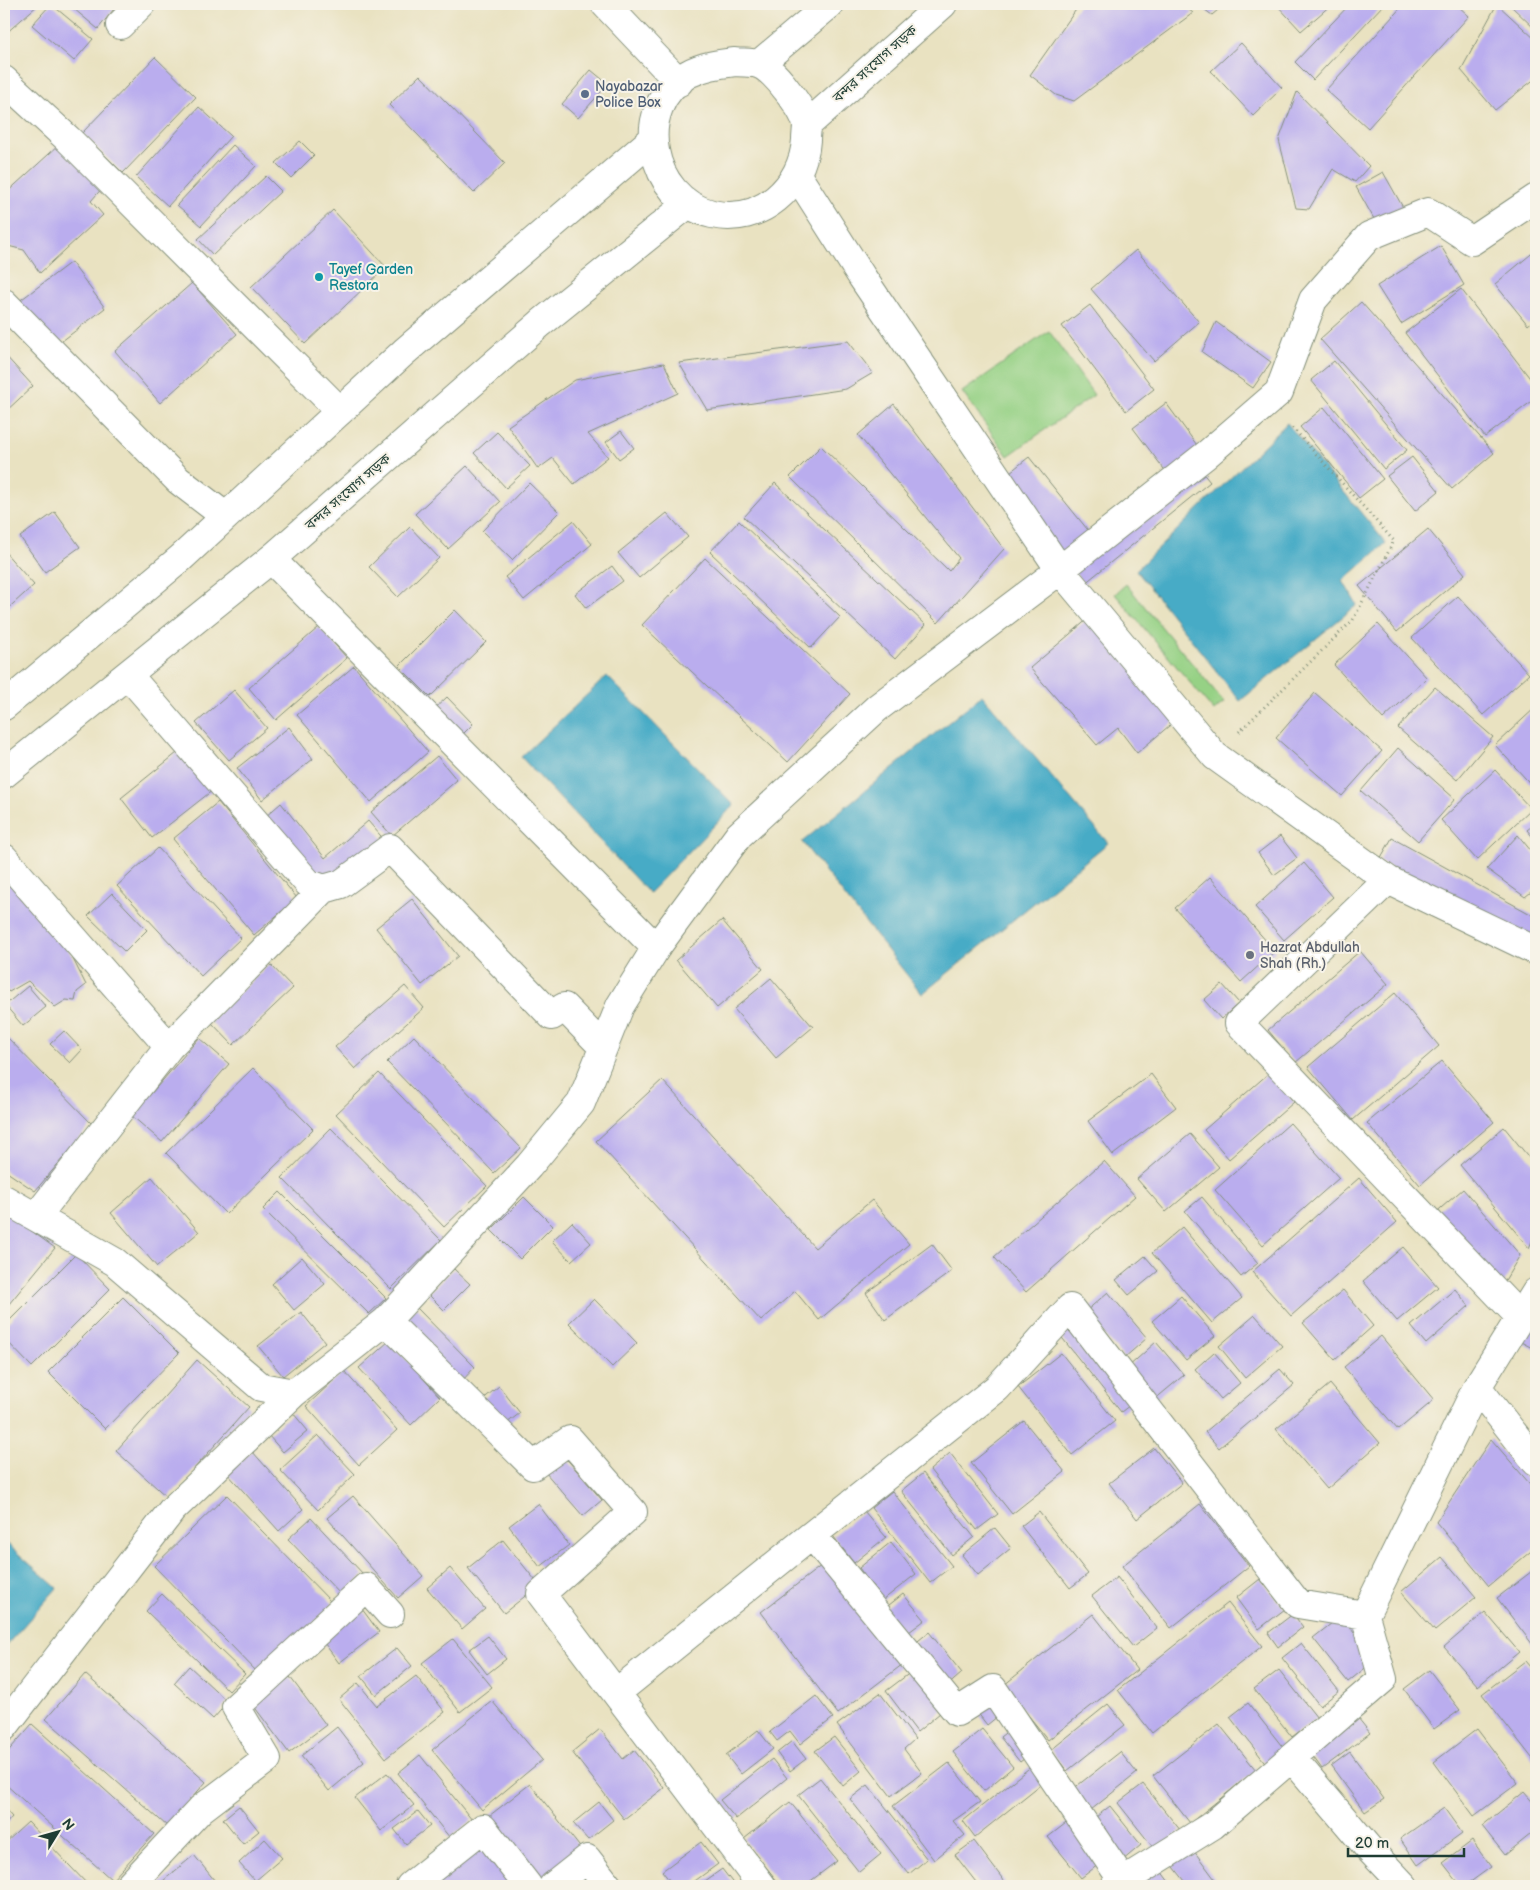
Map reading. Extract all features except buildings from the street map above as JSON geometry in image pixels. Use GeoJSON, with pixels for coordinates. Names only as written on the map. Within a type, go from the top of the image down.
{"type":"FeatureCollection","features":[{"type":"Feature","properties":{"kind":"main road"},"geometry":{"type":"LineString","coordinates":[[120,25],[141,4]]}},
{"type":"Feature","properties":{"kind":"main road"},"geometry":{"type":"LineString","coordinates":[[605,4],[679,82]]}},
{"type":"Feature","properties":{"kind":"main road"},"geometry":{"type":"LineString","coordinates":[[759,64],[830,4]]}},
{"type":"Feature","properties":{"kind":"main road","name":"বন্দর সংযোগ সড়ক"},"geometry":{"type":"LineString","coordinates":[[807,125],[943,4]]}},
{"type":"Feature","properties":{"kind":"main road"},"geometry":{"type":"LineString","coordinates":[[735,62],[759,64],[780,82],[796,102],[807,125],[805,151],[797,175],[782,195],[761,209],[737,216],[712,214],[688,204],[670,186],[657,164],[652,139],[656,115],[668,92],[679,82],[687,75],[710,65],[735,62]]}},
{"type":"Feature","properties":{"kind":"main road"},"geometry":{"type":"LineString","coordinates":[[4,80],[68,139],[340,411]]}},
{"type":"Feature","properties":{"kind":"main road"},"geometry":{"type":"LineString","coordinates":[[4,706],[181,558],[404,352],[652,139]]}},
{"type":"Feature","properties":{"kind":"main road"},"geometry":{"type":"LineString","coordinates":[[797,175],[862,277],[1060,570],[1215,756],[1388,880],[1536,951]]}},
{"type":"Feature","properties":{"kind":"main road"},"geometry":{"type":"LineString","coordinates":[[4,1727],[172,1510],[294,1393],[386,1320],[529,1166],[581,1103],[620,1006],[656,948],[739,835],[877,708],[1060,570],[1206,455],[1279,392],[1313,300],[1369,236],[1428,212],[1472,241],[1536,198]]}},
{"type":"Feature","properties":{"kind":"main road","name":"বন্দর সংযোগ সড়ক"},"geometry":{"type":"LineString","coordinates":[[4,774],[270,559],[541,323],[688,204]]}},
{"type":"Feature","properties":{"kind":"main road"},"geometry":{"type":"LineString","coordinates":[[4,303],[178,480],[225,516]]}},
{"type":"Feature","properties":{"kind":"main road"},"geometry":{"type":"LineString","coordinates":[[270,559],[656,948]]}},
{"type":"Feature","properties":{"kind":"main road"},"geometry":{"type":"LineString","coordinates":[[128,675],[308,883],[324,889]]}},
{"type":"Feature","properties":{"kind":"main road"},"geometry":{"type":"LineString","coordinates":[[36,1217],[169,1047],[324,889],[341,884],[390,848],[552,1016],[564,1007],[603,1047]]}},
{"type":"Feature","properties":{"kind":"main road"},"geometry":{"type":"LineString","coordinates":[[4,858],[169,1047]]}},
{"type":"Feature","properties":{"kind":"main road"},"geometry":{"type":"LineString","coordinates":[[1388,880],[1239,1023],[1520,1317]]}},
{"type":"Feature","properties":{"kind":"main road"},"geometry":{"type":"LineString","coordinates":[[4,1199],[115,1262],[261,1387],[294,1393]]}},
{"type":"Feature","properties":{"kind":"main road"},"geometry":{"type":"LineString","coordinates":[[812,1534],[957,1712],[993,1689],[1119,1884],[1214,1825],[1383,1679],[1366,1615],[1477,1387],[1536,1292]]}},
{"type":"Feature","properties":{"kind":"main road"},"geometry":{"type":"LineString","coordinates":[[616,1693],[812,1534],[997,1388],[1070,1308],[1298,1604],[1366,1615]]}},
{"type":"Feature","properties":{"kind":"main road"},"geometry":{"type":"LineString","coordinates":[[386,1320],[533,1466],[570,1440],[633,1512],[541,1594],[762,1886]]}},
{"type":"Feature","properties":{"kind":"main road"},"geometry":{"type":"LineString","coordinates":[[1477,1387],[1536,1462]]}},
{"type":"Feature","properties":{"kind":"main road"},"geometry":{"type":"LineString","coordinates":[[129,1886],[200,1809],[267,1759],[236,1707],[366,1587],[390,1614]]}},
{"type":"Feature","properties":{"kind":"main road"},"geometry":{"type":"LineString","coordinates":[[1292,1758],[1370,1850],[1404,1886]]}},
{"type":"Feature","properties":{"kind":"main road"},"geometry":{"type":"LineString","coordinates":[[410,1886],[483,1828],[528,1886]]}},
{"type":"Feature","properties":{"kind":"main road"},"geometry":{"type":"LineString","coordinates":[[553,1886],[587,1859],[608,1886]]}},
{"type":"Feature","properties":{"kind":"path"},"geometry":{"type":"LineString","coordinates":[[1215,756],[1353,620],[1394,541],[1269,401]]}},
{"type":"Feature","properties":{"kind":"green space"},"geometry":{"type":"Polygon","coordinates":[[[1049,331],[1094,395],[1008,456],[962,392],[1049,331]]]}},
{"type":"Feature","properties":{"kind":"green space"},"geometry":{"type":"Polygon","coordinates":[[[1126,584],[1224,702],[1214,711],[1115,594],[1126,584]]]}},
{"type":"Feature","properties":{"kind":"water"},"geometry":{"type":"Polygon","coordinates":[[[1287,423],[1386,543],[1343,581],[1357,605],[1240,701],[1136,570],[1287,423]]]}},
{"type":"Feature","properties":{"kind":"water"},"geometry":{"type":"Polygon","coordinates":[[[607,676],[734,805],[649,893],[521,757],[607,676]]]}},
{"type":"Feature","properties":{"kind":"water"},"geometry":{"type":"Polygon","coordinates":[[[982,695],[1108,843],[922,994],[802,842],[982,695]]]}},
{"type":"Feature","properties":{"kind":"water"},"geometry":{"type":"Polygon","coordinates":[[[4,1541],[57,1588],[4,1648],[4,1541]]]}},
{"type":"Feature","properties":{"kind":"place","name":"Nayabazar Police Box"},"geometry":{"type":"Point","coordinates":[585,94]}},
{"type":"Feature","properties":{"kind":"place","name":"Tayef Garden Restora"},"geometry":{"type":"Point","coordinates":[319,277]}},
{"type":"Feature","properties":{"kind":"place","name":"Hazrat Abdullah Shah (Rh.)"},"geometry":{"type":"Point","coordinates":[1250,955]}}]}
